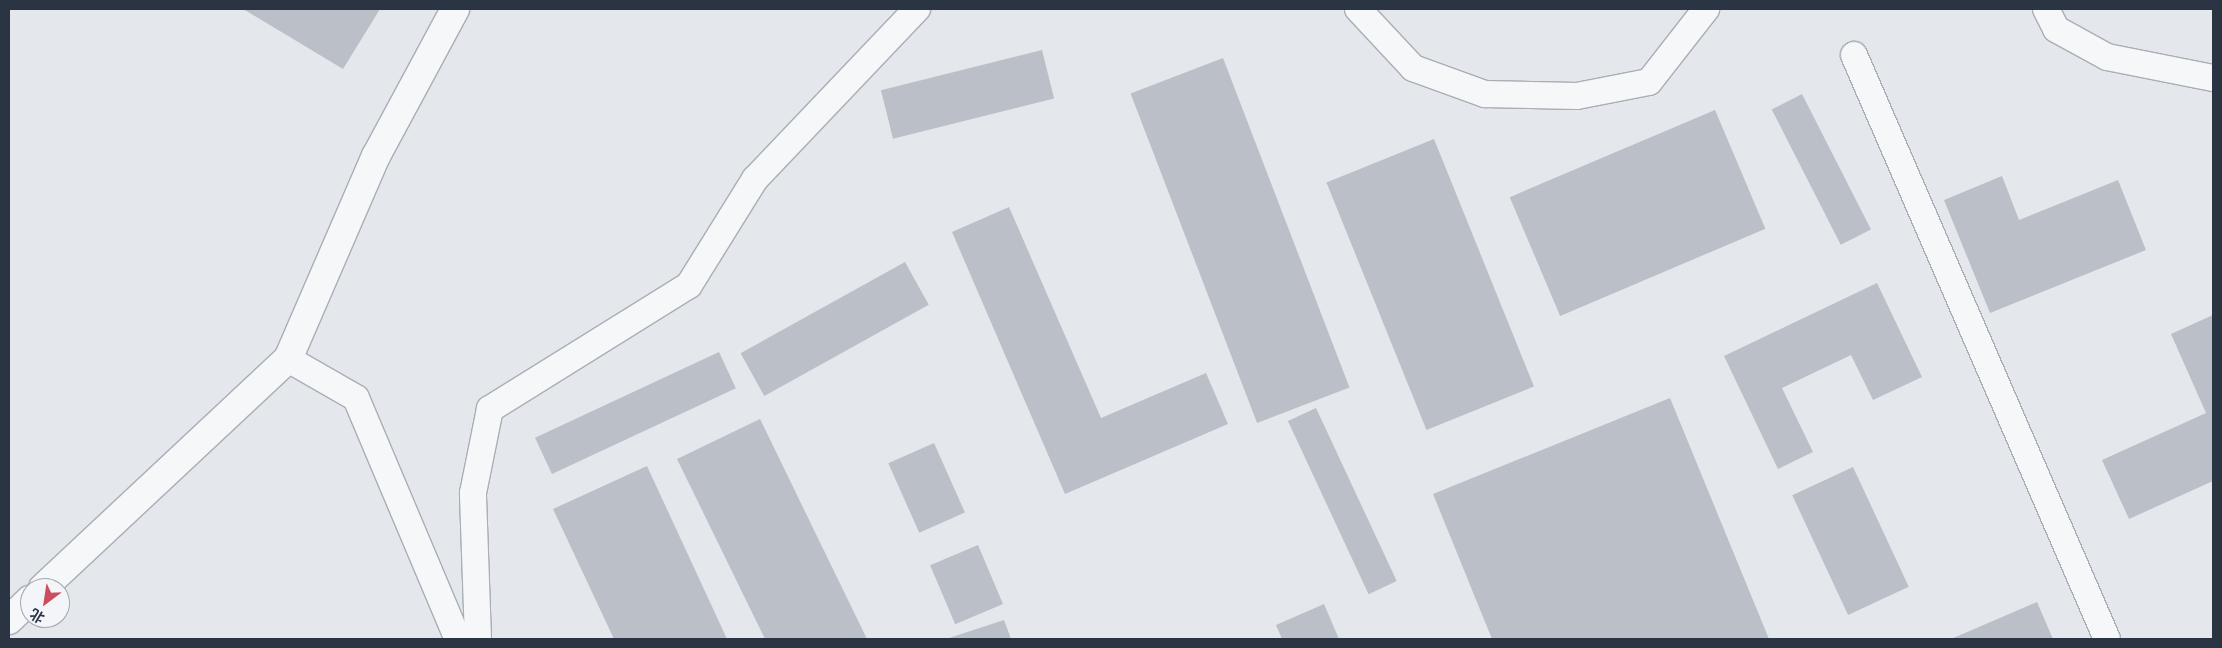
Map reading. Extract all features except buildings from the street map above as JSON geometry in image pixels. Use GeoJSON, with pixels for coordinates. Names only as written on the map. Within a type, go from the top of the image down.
{"type":"FeatureCollection","features":[{"type":"Feature","properties":{"kind":"street"},"geometry":{"type":"LineString","coordinates":[[54,578],[288,359],[376,156],[455,9]]}},
{"type":"Feature","properties":{"kind":"street"},"geometry":{"type":"LineString","coordinates":[[478,639],[473,493],[490,409],[689,285],[755,179],[917,9]]}},
{"type":"Feature","properties":{"kind":"street"},"geometry":{"type":"LineString","coordinates":[[1358,9],[1413,68],[1485,94],[1577,96],[1649,82],[1706,9]]}},
{"type":"Feature","properties":{"kind":"street"},"geometry":{"type":"LineString","coordinates":[[2046,9],[2056,29],[2107,57],[2213,78]]}},
{"type":"Feature","properties":{"kind":"street"},"geometry":{"type":"LineString","coordinates":[[1854,55],[2107,639]]}},
{"type":"Feature","properties":{"kind":"street"},"geometry":{"type":"LineString","coordinates":[[288,359],[356,398],[458,639]]}},
{"type":"Feature","properties":{"kind":"street"},"geometry":{"type":"LineString","coordinates":[[9,620],[20,610]]}}]}
